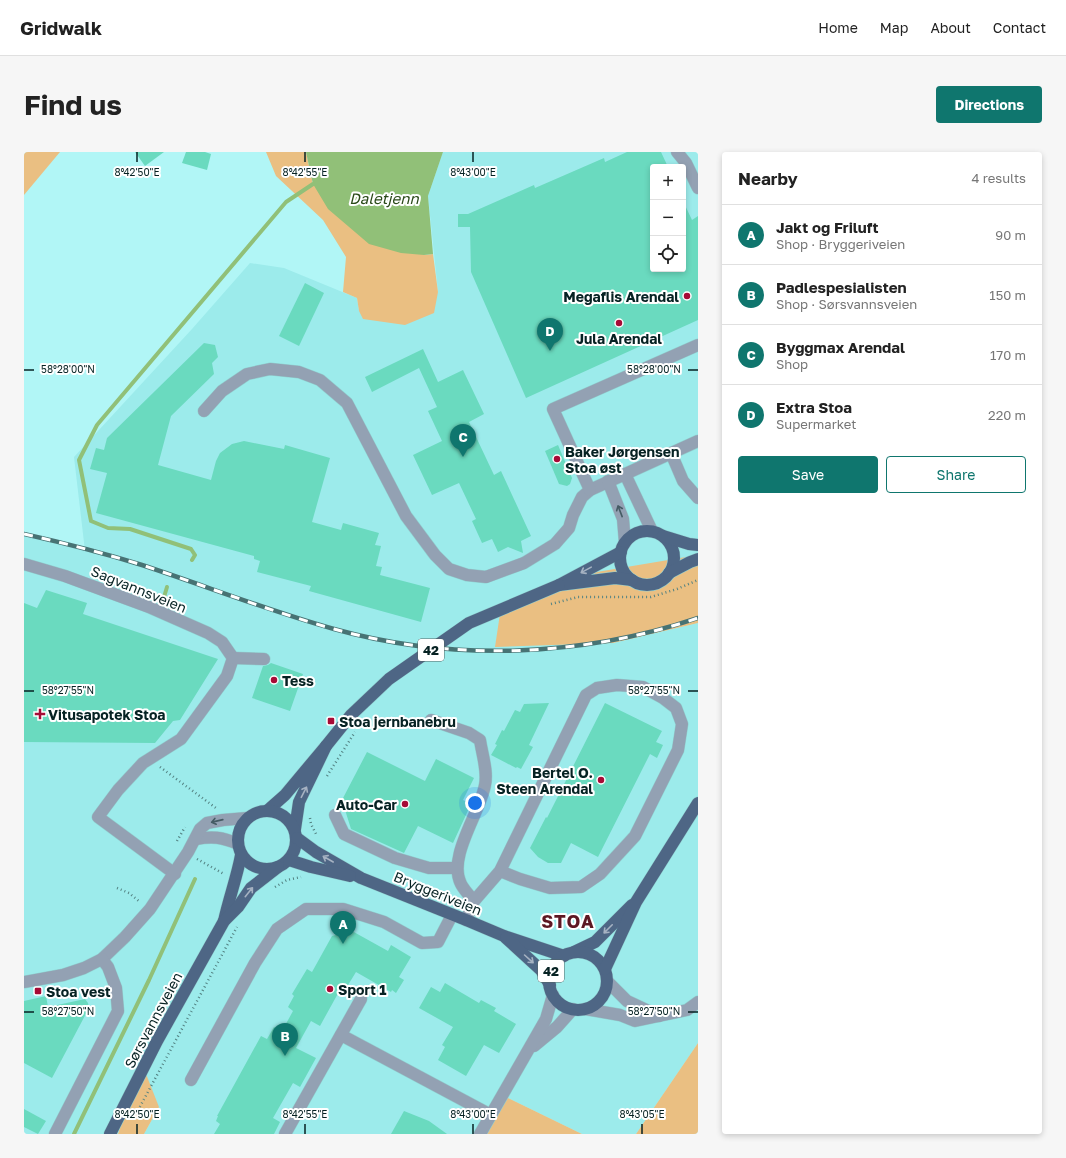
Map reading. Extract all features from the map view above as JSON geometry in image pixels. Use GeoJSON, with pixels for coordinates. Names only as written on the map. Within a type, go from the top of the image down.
{"type":"FeatureCollection","features":[{"type":"Feature","properties":{"kind":"main road","name":"42"},"geometry":{"type":"LineString","coordinates":[[268,810],[285,795],[351,715],[389,679],[470,623],[559,585],[623,548],[630,537],[637,533],[645,531],[657,533],[688,544],[698,545]]}},
{"type":"Feature","properties":{"kind":"main road"},"geometry":{"type":"LineString","coordinates":[[657,533],[669,541],[673,549],[673,566],[669,573]]}},
{"type":"Feature","properties":{"kind":"main road"},"geometry":{"type":"LineString","coordinates":[[623,548],[621,560],[622,568],[626,575],[632,580]]}},
{"type":"Feature","properties":{"kind":"main road","name":"42"},"geometry":{"type":"LineString","coordinates":[[559,585],[615,578],[632,580],[644,584],[656,583],[664,579],[669,573],[698,559]]}},
{"type":"Feature","properties":{"kind":"main road","name":"42"},"geometry":{"type":"LineString","coordinates":[[289,860],[296,846],[299,802],[326,746]]}},
{"type":"Feature","properties":{"kind":"main road","name":"42"},"geometry":{"type":"LineString","coordinates":[[585,1009],[594,1005],[601,999],[606,990],[606,975],[636,902],[698,803]]}},
{"type":"Feature","properties":{"kind":"main road","name":"42"},"geometry":{"type":"LineString","coordinates":[[247,818],[260,811],[268,810],[276,812],[284,816],[290,822],[296,834]]}},
{"type":"Feature","properties":{"kind":"main road"},"geometry":{"type":"LineString","coordinates":[[247,818],[241,825],[238,834],[240,849],[247,861],[262,869],[270,869],[278,867],[289,860]]}},
{"type":"Feature","properties":{"kind":"main road","name":"Bryggeriveien"},"geometry":{"type":"LineString","coordinates":[[296,834],[316,852],[361,878],[504,936],[569,954]]}},
{"type":"Feature","properties":{"kind":"main road","name":"Sørsvannsveien"},"geometry":{"type":"LineString","coordinates":[[110,1134],[157,1041],[224,920],[228,902],[236,880],[240,849]]}},
{"type":"Feature","properties":{"kind":"main road","name":"Bryggeriveien"},"geometry":{"type":"LineString","coordinates":[[289,860],[311,867],[361,878]]}},
{"type":"Feature","properties":{"kind":"main road","name":"Sørsvannsveien"},"geometry":{"type":"LineString","coordinates":[[224,920],[238,907],[251,888],[278,867]]}},
{"type":"Feature","properties":{"kind":"main road","name":"42"},"geometry":{"type":"LineString","coordinates":[[572,1009],[565,1006],[552,990],[550,976],[552,968],[557,961],[595,942],[636,902]]}},
{"type":"Feature","properties":{"kind":"main road","name":"Bryggeriveien"},"geometry":{"type":"LineString","coordinates":[[504,936],[541,970],[552,990]]}},
{"type":"Feature","properties":{"kind":"main road","name":"42"},"geometry":{"type":"LineString","coordinates":[[569,954],[583,952],[592,955],[600,961],[606,975]]}},
{"type":"Feature","properties":{"kind":"main road"},"geometry":{"type":"LineString","coordinates":[[572,1009],[585,1009]]}},
{"type":"Feature","properties":{"kind":"street"},"geometry":{"type":"LineString","coordinates":[[677,152],[686,163],[698,188]]}},
{"type":"Feature","properties":{"kind":"street"},"geometry":{"type":"LineString","coordinates":[[590,490],[553,409],[698,345]]}},
{"type":"Feature","properties":{"kind":"street"},"geometry":{"type":"LineString","coordinates":[[204,411],[222,391],[247,374],[270,369],[299,372],[320,380],[347,403],[406,516],[435,555],[449,569],[467,575],[486,577],[524,563],[555,544],[569,528],[573,515],[582,497],[590,490],[698,441]]}},
{"type":"Feature","properties":{"kind":"street"},"geometry":{"type":"LineString","coordinates":[[671,453],[683,481],[698,498]]}},
{"type":"Feature","properties":{"kind":"street"},"geometry":{"type":"LineString","coordinates":[[625,474],[657,533]]}},
{"type":"Feature","properties":{"kind":"street"},"geometry":{"type":"LineString","coordinates":[[608,481],[623,519],[623,548]]}},
{"type":"Feature","properties":{"kind":"street","name":"Sagvannsveien"},"geometry":{"type":"LineString","coordinates":[[24,564],[65,576],[155,610],[208,633],[222,642],[233,658]]}},
{"type":"Feature","properties":{"kind":"street"},"geometry":{"type":"LineString","coordinates":[[175,874],[98,818],[118,790],[143,763],[181,739],[227,676],[233,658],[264,659]]}},
{"type":"Feature","properties":{"kind":"street"},"geometry":{"type":"LineString","coordinates":[[466,920],[474,901],[500,871],[586,695],[597,688],[617,686],[642,687],[663,698],[676,708],[682,724],[678,750],[635,836],[600,874],[581,887],[550,888],[500,871]]}},
{"type":"Feature","properties":{"kind":"street"},"geometry":{"type":"LineString","coordinates":[[432,720],[469,733],[480,740],[485,767],[485,784],[482,797],[461,849],[457,868],[461,884],[474,901]]}},
{"type":"Feature","properties":{"kind":"street"},"geometry":{"type":"LineString","coordinates":[[335,815],[344,834],[395,858],[429,868],[457,868]]}},
{"type":"Feature","properties":{"kind":"street"},"geometry":{"type":"LineString","coordinates":[[24,982],[64,975],[84,968],[102,959],[125,937],[150,909],[175,874],[196,839],[200,828],[207,823],[247,818]]}},
{"type":"Feature","properties":{"kind":"street"},"geometry":{"type":"LineString","coordinates":[[196,839],[209,837],[225,838],[240,849]]}},
{"type":"Feature","properties":{"kind":"street"},"geometry":{"type":"LineString","coordinates":[[191,1080],[255,963],[277,929],[306,909],[343,909],[384,922],[422,943],[438,942],[452,915]]}},
{"type":"Feature","properties":{"kind":"street"},"geometry":{"type":"LineString","coordinates":[[55,1134],[118,1011],[116,988],[108,966],[102,959]]}},
{"type":"Feature","properties":{"kind":"street"},"geometry":{"type":"LineString","coordinates":[[606,975],[627,1001],[658,1016]]}},
{"type":"Feature","properties":{"kind":"street"},"geometry":{"type":"LineString","coordinates":[[480,1134],[546,1018],[552,990]]}},
{"type":"Feature","properties":{"kind":"street"},"geometry":{"type":"LineString","coordinates":[[285,1134],[361,999]]}},
{"type":"Feature","properties":{"kind":"street"},"geometry":{"type":"LineString","coordinates":[[585,1009],[620,1015],[635,1021],[688,1010],[698,1002]]}},
{"type":"Feature","properties":{"kind":"street"},"geometry":{"type":"LineString","coordinates":[[528,1050],[557,1027],[572,1009]]}},
{"type":"Feature","properties":{"kind":"street"},"geometry":{"type":"LineString","coordinates":[[341,1035],[491,1115]]}},
{"type":"Feature","properties":{"kind":"path"},"geometry":{"type":"LineString","coordinates":[[550,604],[578,597],[652,597],[698,580]]}},
{"type":"Feature","properties":{"kind":"path"},"geometry":{"type":"LineString","coordinates":[[326,778],[359,726]]}},
{"type":"Feature","properties":{"kind":"path"},"geometry":{"type":"LineString","coordinates":[[154,757],[158,766],[219,810]]}},
{"type":"Feature","properties":{"kind":"path"},"geometry":{"type":"LineString","coordinates":[[310,813],[311,824],[320,842]]}},
{"type":"Feature","properties":{"kind":"path"},"geometry":{"type":"LineString","coordinates":[[195,858],[225,874]]}},
{"type":"Feature","properties":{"kind":"path"},"geometry":{"type":"LineString","coordinates":[[269,891],[287,880],[307,876]]}},
{"type":"Feature","properties":{"kind":"path"},"geometry":{"type":"LineString","coordinates":[[117,888],[129,893],[142,903]]}},
{"type":"Feature","properties":{"kind":"path"},"geometry":{"type":"LineString","coordinates":[[133,1120],[241,921]]}},
{"type":"Feature","properties":{"kind":"shaded area"},"geometry":{"type":"Polygon","coordinates":[[[24,152],[60,152],[24,195],[24,152]]]}},
{"type":"Feature","properties":{"kind":"shaded area"},"geometry":{"type":"Polygon","coordinates":[[[266,152],[306,152],[313,184],[424,255],[433,254],[438,292],[434,313],[405,325],[363,319],[359,311],[357,298],[343,292],[346,257],[323,220],[276,176],[266,152]]]}},
{"type":"Feature","properties":{"kind":"shaded area","name":"STOA"},"geometry":{"type":"Polygon","coordinates":[[[443,152],[698,152],[698,555],[613,643],[698,623],[698,1043],[636,1134],[582,1134],[502,1095],[483,1134],[144,1134],[159,1107],[130,1095],[118,1134],[24,1134],[24,535],[85,551],[74,457],[192,329],[250,263],[284,268],[357,298],[359,311],[438,292],[428,196],[443,152]]]}},
{"type":"Feature","properties":{"kind":"shaded area"},"geometry":{"type":"Polygon","coordinates":[[[698,555],[698,623],[613,643],[495,647],[501,607],[561,578],[698,555]]]}},
{"type":"Feature","properties":{"kind":"shaded area"},"geometry":{"type":"Polygon","coordinates":[[[698,1043],[698,1134],[636,1134],[698,1043]]]}},
{"type":"Feature","properties":{"kind":"shaded area"},"geometry":{"type":"Polygon","coordinates":[[[146,1074],[159,1107],[144,1134],[118,1134],[130,1095],[146,1074]]]}},
{"type":"Feature","properties":{"kind":"shaded area"},"geometry":{"type":"Polygon","coordinates":[[[502,1095],[582,1134],[483,1134],[502,1095]]]}},
{"type":"Feature","properties":{"kind":"water","name":"Daletjenn"},"geometry":{"type":"Polygon","coordinates":[[[306,152],[443,152],[428,196],[433,254],[424,255],[401,253],[369,244],[328,209],[313,184],[306,152]]]}},
{"type":"Feature","properties":{"kind":"building"},"geometry":{"type":"Polygon","coordinates":[[[135,152],[164,152],[145,166],[135,152]]]}},
{"type":"Feature","properties":{"kind":"building"},"geometry":{"type":"Polygon","coordinates":[[[186,152],[205,152],[211,154],[207,170],[182,163],[186,152]]]}},
{"type":"Feature","properties":{"kind":"building"},"geometry":{"type":"Polygon","coordinates":[[[627,152],[661,152],[667,164],[650,164],[650,272],[686,272],[686,207],[692,220],[698,216],[698,320],[526,398],[471,272],[470,227],[458,227],[458,214],[468,214],[534,185],[535,188],[604,158],[605,162],[627,152]]]}},
{"type":"Feature","properties":{"kind":"building"},"geometry":{"type":"Polygon","coordinates":[[[305,283],[324,293],[299,346],[279,336],[305,283]]]}},
{"type":"Feature","properties":{"kind":"building"},"geometry":{"type":"Polygon","coordinates":[[[204,343],[215,345],[218,357],[212,363],[214,374],[171,416],[158,465],[211,480],[216,461],[220,453],[232,444],[244,441],[284,449],[285,445],[330,458],[312,522],[341,530],[343,523],[379,533],[375,545],[381,546],[376,566],[382,567],[380,575],[430,588],[421,622],[309,591],[311,586],[257,572],[260,561],[254,559],[254,556],[96,513],[107,473],[90,469],[96,448],[104,450],[107,438],[204,343]]]}},
{"type":"Feature","properties":{"kind":"building"},"geometry":{"type":"Polygon","coordinates":[[[423,349],[438,382],[463,370],[484,414],[469,422],[494,475],[501,471],[531,536],[521,541],[523,553],[508,547],[498,552],[492,539],[482,543],[472,521],[476,519],[459,483],[432,495],[413,455],[442,441],[428,411],[437,407],[419,368],[372,392],[365,377],[423,349]]]}},
{"type":"Feature","properties":{"kind":"building"},"geometry":{"type":"Polygon","coordinates":[[[558,445],[572,478],[570,484],[567,486],[559,484],[545,451],[558,445]]]}},
{"type":"Feature","properties":{"kind":"building"},"geometry":{"type":"Polygon","coordinates":[[[46,590],[87,603],[83,614],[218,659],[180,720],[173,721],[155,743],[24,742],[24,603],[37,608],[46,590]]]}},
{"type":"Feature","properties":{"kind":"building"},"geometry":{"type":"Polygon","coordinates":[[[271,663],[303,674],[290,711],[252,698],[263,666],[271,663]]]}},
{"type":"Feature","properties":{"kind":"building"},"geometry":{"type":"Polygon","coordinates":[[[549,703],[529,745],[533,747],[521,769],[516,768],[491,755],[497,745],[495,744],[502,730],[504,731],[515,710],[520,712],[524,704],[549,703]]]}},
{"type":"Feature","properties":{"kind":"building"},"geometry":{"type":"Polygon","coordinates":[[[605,703],[662,731],[656,742],[663,745],[657,758],[650,754],[598,857],[571,843],[561,863],[548,863],[538,857],[530,848],[546,817],[547,818],[605,703]]]}},
{"type":"Feature","properties":{"kind":"building"},"geometry":{"type":"Polygon","coordinates":[[[367,752],[425,781],[436,759],[474,778],[463,800],[471,804],[453,843],[418,826],[404,853],[351,829],[342,800],[367,752]]]}},
{"type":"Feature","properties":{"kind":"building"},"geometry":{"type":"Polygon","coordinates":[[[352,931],[388,951],[391,945],[411,957],[399,977],[404,980],[396,993],[392,990],[391,992],[356,972],[345,990],[341,988],[320,1026],[311,1021],[296,1048],[316,1058],[300,1087],[293,1083],[273,1118],[280,1122],[274,1134],[214,1134],[220,1124],[216,1121],[217,1116],[261,1036],[267,1039],[274,1027],[282,1031],[293,1011],[288,1007],[294,996],[292,994],[307,969],[312,972],[332,936],[352,931]]]}},
{"type":"Feature","properties":{"kind":"building"},"geometry":{"type":"Polygon","coordinates":[[[445,983],[479,1003],[481,1000],[496,1008],[494,1011],[516,1024],[499,1053],[484,1045],[466,1076],[438,1060],[445,1047],[442,1045],[453,1027],[419,1008],[431,987],[440,992],[445,983]]]}},
{"type":"Feature","properties":{"kind":"building"},"geometry":{"type":"Polygon","coordinates":[[[46,996],[48,1007],[85,999],[89,1008],[52,1078],[24,1063],[24,1001],[46,996]]]}},
{"type":"Feature","properties":{"kind":"building"},"geometry":{"type":"Polygon","coordinates":[[[24,1109],[46,1121],[38,1134],[24,1127],[24,1109]]]}},
{"type":"Feature","properties":{"kind":"building"},"geometry":{"type":"Polygon","coordinates":[[[404,1111],[429,1121],[447,1134],[391,1134],[404,1111]]]}},
{"type":"Feature","properties":{"kind":"waterway"},"geometry":{"type":"LineString","coordinates":[[192,560],[195,555],[191,549],[130,529],[108,528],[91,521],[79,460],[97,425],[286,202],[313,184]]}},
{"type":"Feature","properties":{"kind":"waterway"},"geometry":{"type":"LineString","coordinates":[[164,597],[167,587]]}},
{"type":"Feature","properties":{"kind":"waterway"},"geometry":{"type":"LineString","coordinates":[[74,1134],[149,980],[195,879]]}},
{"type":"Feature","properties":{"kind":"railway"},"geometry":{"type":"LineString","coordinates":[[24,534],[113,556],[334,629],[379,640],[425,647],[471,650],[517,650],[563,647],[609,641],[654,631],[698,618]]}},
{"type":"Feature","properties":{"kind":"place","name":"Megaflis Arendal"},"geometry":{"type":"Point","coordinates":[687,296]}},
{"type":"Feature","properties":{"kind":"place","name":"Jula Arendal"},"geometry":{"type":"Point","coordinates":[619,323]}},
{"type":"Feature","properties":{"kind":"place","name":"Extra Stoa"},"geometry":{"type":"Point","coordinates":[550,351]}},
{"type":"Feature","properties":{"kind":"place","name":"Byggmax Arendal"},"geometry":{"type":"Point","coordinates":[463,457]}},
{"type":"Feature","properties":{"kind":"place","name":"Baker Jørgensen Stoa øst"},"geometry":{"type":"Point","coordinates":[557,459]}},
{"type":"Feature","properties":{"kind":"place","name":"Tess"},"geometry":{"type":"Point","coordinates":[274,680]}},
{"type":"Feature","properties":{"kind":"place","name":"Vitusapotek Stoa"},"geometry":{"type":"Point","coordinates":[40,714]}},
{"type":"Feature","properties":{"kind":"place","name":"Stoa jernbanebru"},"geometry":{"type":"Point","coordinates":[331,721]}},
{"type":"Feature","properties":{"kind":"place","name":"Bertel O. Steen Arendal"},"geometry":{"type":"Point","coordinates":[601,780]}},
{"type":"Feature","properties":{"kind":"place","name":"Auto-Car"},"geometry":{"type":"Point","coordinates":[405,804]}},
{"type":"Feature","properties":{"kind":"place","name":"Jakt og Friluft"},"geometry":{"type":"Point","coordinates":[343,944]}},
{"type":"Feature","properties":{"kind":"place","name":"Sport 1"},"geometry":{"type":"Point","coordinates":[330,989]}},
{"type":"Feature","properties":{"kind":"place","name":"Stoa vest"},"geometry":{"type":"Point","coordinates":[38,991]}},
{"type":"Feature","properties":{"kind":"place","name":"Padlespesialisten"},"geometry":{"type":"Point","coordinates":[285,1056]}},
{"type":"Feature","properties":{"kind":"district","name":"STOA"},"geometry":{"type":"Point","coordinates":[568,921]}}]}
